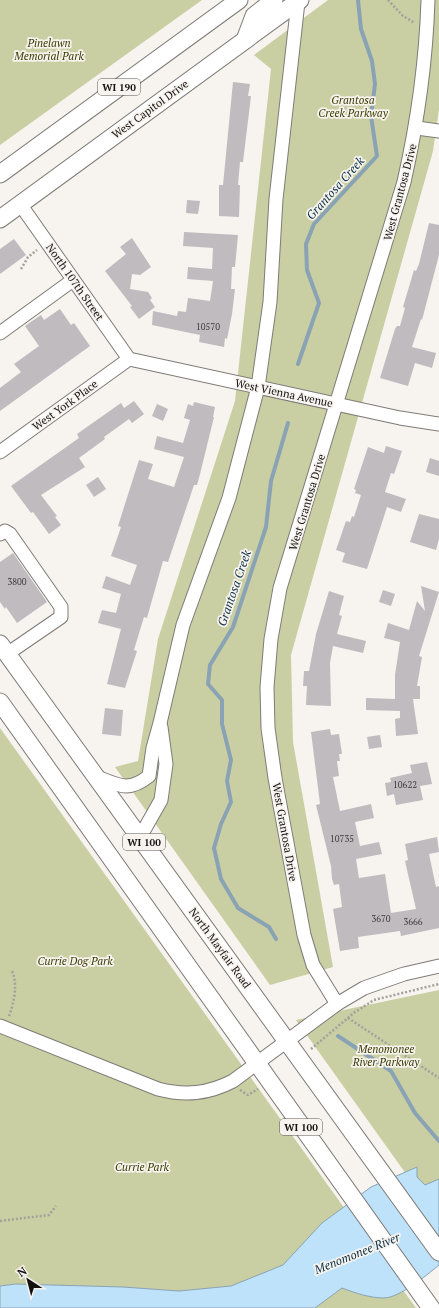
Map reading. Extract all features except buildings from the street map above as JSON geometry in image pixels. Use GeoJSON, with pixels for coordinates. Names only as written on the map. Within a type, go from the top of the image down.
{"type":"FeatureCollection","features":[{"type":"Feature","properties":{"kind":"main road","name":"WI 190"},"geometry":{"type":"LineString","coordinates":[[0,174],[238,0]]}},
{"type":"Feature","properties":{"kind":"main road"},"geometry":{"type":"LineString","coordinates":[[245,40],[254,16],[274,0]]}},
{"type":"Feature","properties":{"kind":"main road","name":"West Capitol Drive"},"geometry":{"type":"LineString","coordinates":[[0,219],[299,1]]}},
{"type":"Feature","properties":{"kind":"main road","name":"North Mayfair Road"},"geometry":{"type":"LineString","coordinates":[[4,649],[98,777],[439,1252]]}},
{"type":"Feature","properties":{"kind":"main road","name":"WI 100"},"geometry":{"type":"LineString","coordinates":[[0,702],[431,1308]]}},
{"type":"Feature","properties":{"kind":"street","name":"West Grantosa Drive"},"geometry":{"type":"LineString","coordinates":[[337,1004],[313,965],[304,935],[275,778],[268,728],[267,687],[271,639],[280,588],[404,182],[417,128],[427,27],[428,0]]}},
{"type":"Feature","properties":{"kind":"street"},"geometry":{"type":"LineString","coordinates":[[98,777],[122,787],[138,784],[149,776],[153,748],[183,625],[229,498],[258,387],[270,302],[276,199],[299,1]]}},
{"type":"Feature","properties":{"kind":"street"},"geometry":{"type":"LineString","coordinates":[[417,128],[439,130]]}},
{"type":"Feature","properties":{"kind":"street","name":"North 107th Street"},"geometry":{"type":"LineString","coordinates":[[20,204],[129,359]]}},
{"type":"Feature","properties":{"kind":"street"},"geometry":{"type":"LineString","coordinates":[[2,328],[73,280]]}},
{"type":"Feature","properties":{"kind":"street","name":"West Vienna Avenue"},"geometry":{"type":"LineString","coordinates":[[129,359],[400,418],[439,424]]}},
{"type":"Feature","properties":{"kind":"street","name":"West York Place"},"geometry":{"type":"LineString","coordinates":[[0,452],[129,359]]}},
{"type":"Feature","properties":{"kind":"street"},"geometry":{"type":"LineString","coordinates":[[0,534],[5,531],[10,534],[61,607],[61,617],[4,649]]}},
{"type":"Feature","properties":{"kind":"street"},"geometry":{"type":"LineString","coordinates":[[140,837],[161,800],[166,764],[160,723]]}},
{"type":"Feature","properties":{"kind":"street"},"geometry":{"type":"LineString","coordinates":[[2,1027],[126,1078],[175,1094],[193,1094],[220,1088],[233,1081],[337,1004],[364,988],[383,980],[439,966]]}},
{"type":"Feature","properties":{"kind":"path"},"geometry":{"type":"LineString","coordinates":[[388,0],[403,16],[427,27]]}},
{"type":"Feature","properties":{"kind":"path"},"geometry":{"type":"LineString","coordinates":[[21,269],[28,257],[47,243]]}},
{"type":"Feature","properties":{"kind":"path"},"geometry":{"type":"LineString","coordinates":[[2,1027],[12,1009],[15,977],[12,971]]}},
{"type":"Feature","properties":{"kind":"path"},"geometry":{"type":"LineString","coordinates":[[310,1050],[348,1018],[374,1000],[439,984]]}},
{"type":"Feature","properties":{"kind":"path"},"geometry":{"type":"LineString","coordinates":[[348,1018],[439,1078]]}},
{"type":"Feature","properties":{"kind":"path"},"geometry":{"type":"LineString","coordinates":[[233,1081],[245,1094],[251,1094],[260,1088]]}},
{"type":"Feature","properties":{"kind":"path"},"geometry":{"type":"LineString","coordinates":[[0,1221],[49,1215],[56,1206]]}},
{"type":"Feature","properties":{"kind":"green space","name":"Pinelawn Memorial Park"},"geometry":{"type":"Polygon","coordinates":[[[0,0],[202,0],[0,145],[0,0]]]}},
{"type":"Feature","properties":{"kind":"green space","name":"Grantosa Creek Parkway"},"geometry":{"type":"Polygon","coordinates":[[[328,0],[439,0],[439,109],[433,151],[291,655],[293,742],[333,967],[270,985],[115,767],[138,761],[158,639],[235,401],[271,69],[254,55],[328,0]]]}},
{"type":"Feature","properties":{"kind":"green space","name":"Currie Park"},"geometry":{"type":"Polygon","coordinates":[[[0,728],[416,1308],[0,1308],[0,728]]]}},
{"type":"Feature","properties":{"kind":"green space","name":"Menomonee River Parkway"},"geometry":{"type":"Polygon","coordinates":[[[439,990],[439,1220],[296,1020],[439,990]]]}},
{"type":"Feature","properties":{"kind":"water","name":"Menomonee River"},"geometry":{"type":"Polygon","coordinates":[[[417,1167],[417,1177],[425,1185],[439,1179],[439,1265],[413,1285],[390,1297],[379,1298],[368,1296],[342,1288],[315,1308],[0,1308],[0,1286],[16,1284],[123,1287],[179,1291],[231,1286],[283,1265],[322,1223],[371,1187],[417,1167]]]}},
{"type":"Feature","properties":{"kind":"waterway","name":"Grantosa Creek"},"geometry":{"type":"LineString","coordinates":[[298,364],[319,303],[307,270],[306,244],[314,224],[377,156],[371,116],[375,84],[372,61],[361,29],[358,0]]}},
{"type":"Feature","properties":{"kind":"waterway","name":"Grantosa Creek"},"geometry":{"type":"LineString","coordinates":[[276,939],[269,927],[238,908],[221,879],[214,848],[221,824],[231,802],[227,781],[231,760],[222,724],[222,700],[208,684],[210,665],[233,627],[266,527],[271,481],[288,423]]}},
{"type":"Feature","properties":{"kind":"waterway"},"geometry":{"type":"LineString","coordinates":[[338,1036],[391,1071],[415,1113],[439,1141]]}},
{"type":"Feature","properties":{"kind":"park label","name":"Currie Dog Park"},"geometry":{"type":"Point","coordinates":[75,961]}}]}
